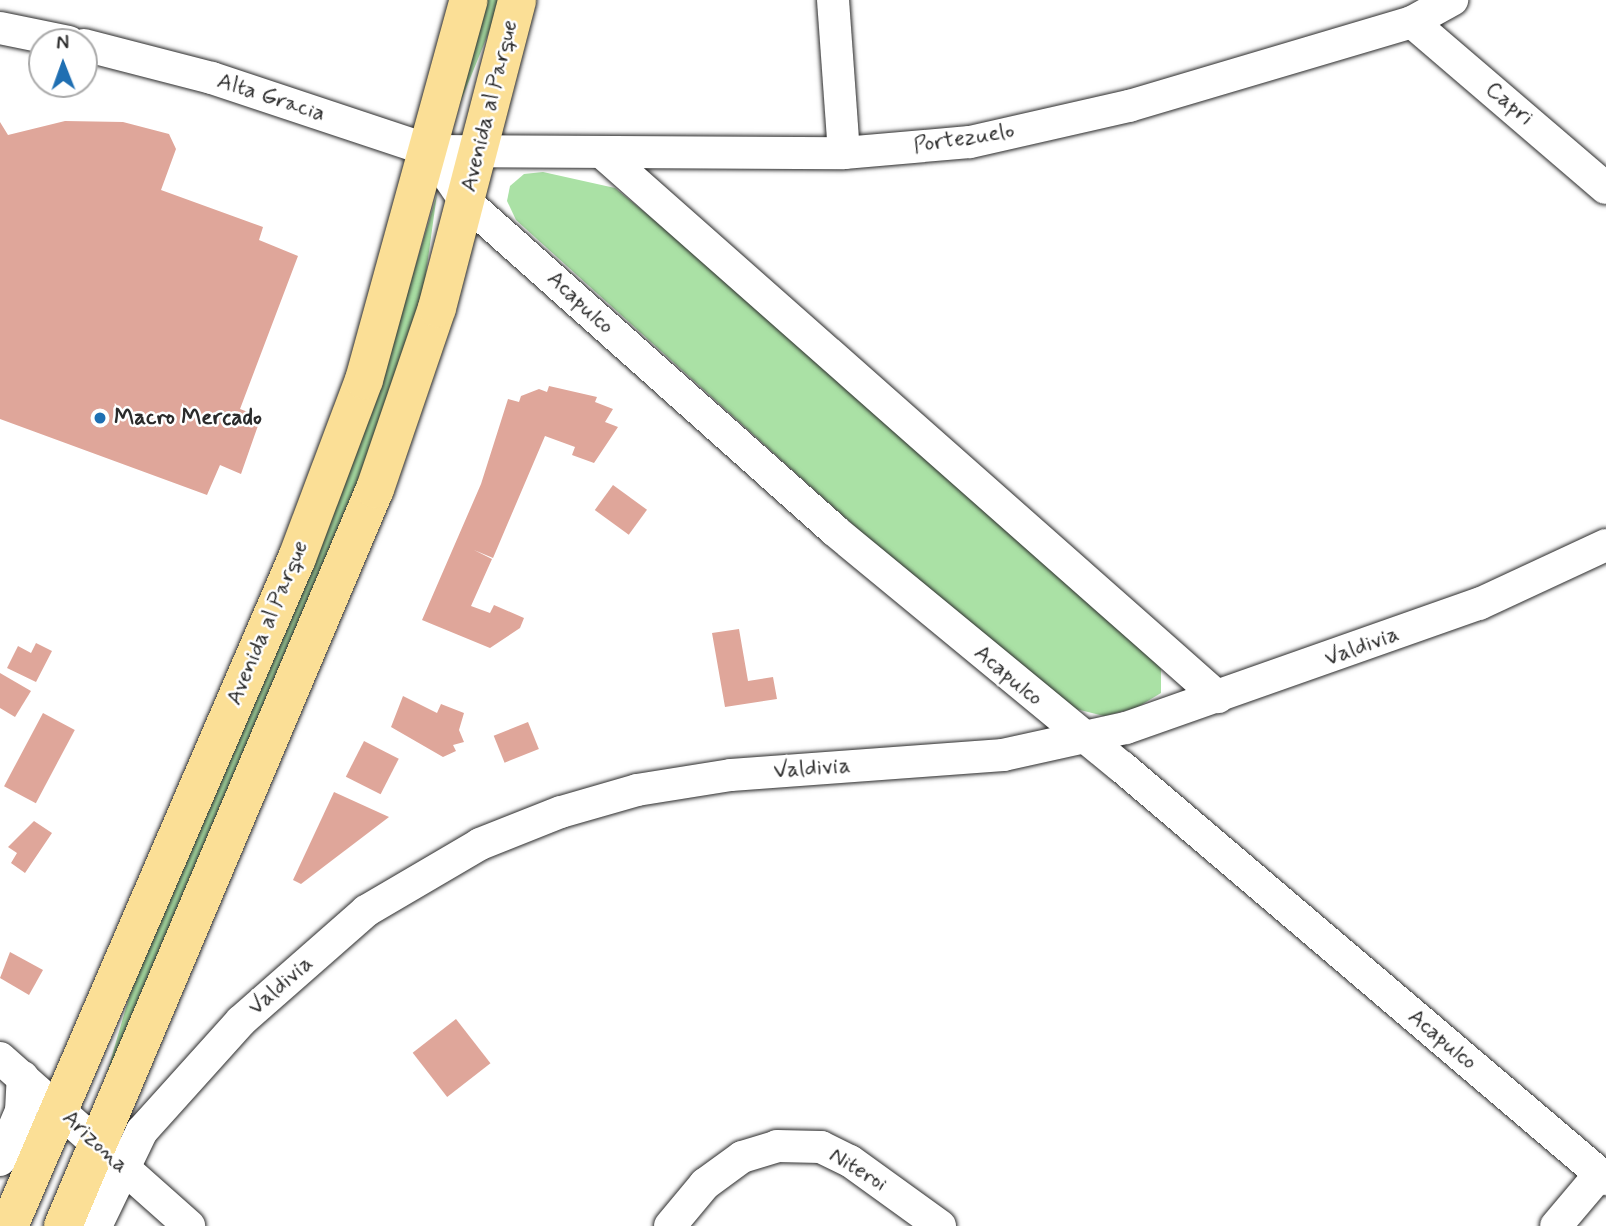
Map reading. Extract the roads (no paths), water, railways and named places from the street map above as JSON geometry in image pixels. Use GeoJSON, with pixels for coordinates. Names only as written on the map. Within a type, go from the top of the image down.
{"type":"FeatureCollection","features":[{"type":"Feature","properties":{"kind":"main road","name":"Avenida al Parque"},"geometry":{"type":"LineString","coordinates":[[63,1226],[109,1156],[375,489],[437,308],[465,201],[455,150],[469,0]]}},
{"type":"Feature","properties":{"kind":"main road","name":"Avenida al Parque"},"geometry":{"type":"LineString","coordinates":[[9,1226],[298,558],[364,380],[517,0]]}},
{"type":"Feature","properties":{"kind":"street"},"geometry":{"type":"LineString","coordinates":[[833,0],[844,153]]}},
{"type":"Feature","properties":{"kind":"street","name":"Portezuelo"},"geometry":{"type":"LineString","coordinates":[[455,150],[606,156],[844,153],[970,142],[1129,106],[1412,22],[1452,0]]}},
{"type":"Feature","properties":{"kind":"street","name":"Capri"},"geometry":{"type":"LineString","coordinates":[[1412,22],[1606,187]]}},
{"type":"Feature","properties":{"kind":"street"},"geometry":{"type":"LineString","coordinates":[[0,28],[28,34]]}},
{"type":"Feature","properties":{"kind":"street","name":"Alta Gracia"},"geometry":{"type":"LineString","coordinates":[[98,49],[212,78],[455,150]]}},
{"type":"Feature","properties":{"kind":"street"},"geometry":{"type":"LineString","coordinates":[[606,156],[1218,697]]}},
{"type":"Feature","properties":{"kind":"street","name":"Acapulco"},"geometry":{"type":"LineString","coordinates":[[465,201],[834,530],[1603,1176]]}},
{"type":"Feature","properties":{"kind":"street","name":"Valdivia"},"geometry":{"type":"LineString","coordinates":[[109,1156],[241,1021],[366,911],[480,844],[561,812],[638,790],[731,775],[1003,755],[1083,739],[1218,697],[1479,604],[1606,545]]}},
{"type":"Feature","properties":{"kind":"street"},"geometry":{"type":"LineString","coordinates":[[0,1160],[21,1111],[11,1068]]}},
{"type":"Feature","properties":{"kind":"street","name":"Arizona"},"geometry":{"type":"LineString","coordinates":[[11,1068],[189,1226]]}},
{"type":"Feature","properties":{"kind":"street","name":"Niteroi"},"geometry":{"type":"LineString","coordinates":[[670,1226],[705,1184],[742,1157],[777,1146],[821,1147],[840,1156],[940,1226]]}},
{"type":"Feature","properties":{"kind":"street","name":"Avenida al Parque"},"geometry":{"type":"LineString","coordinates":[[96,1226],[109,1156]]}},
{"type":"Feature","properties":{"kind":"street"},"geometry":{"type":"LineString","coordinates":[[1556,1226],[1603,1176]]}},
{"type":"Feature","properties":{"kind":"place","name":"Macro Mercado"},"geometry":{"type":"Point","coordinates":[100,418]}}]}
